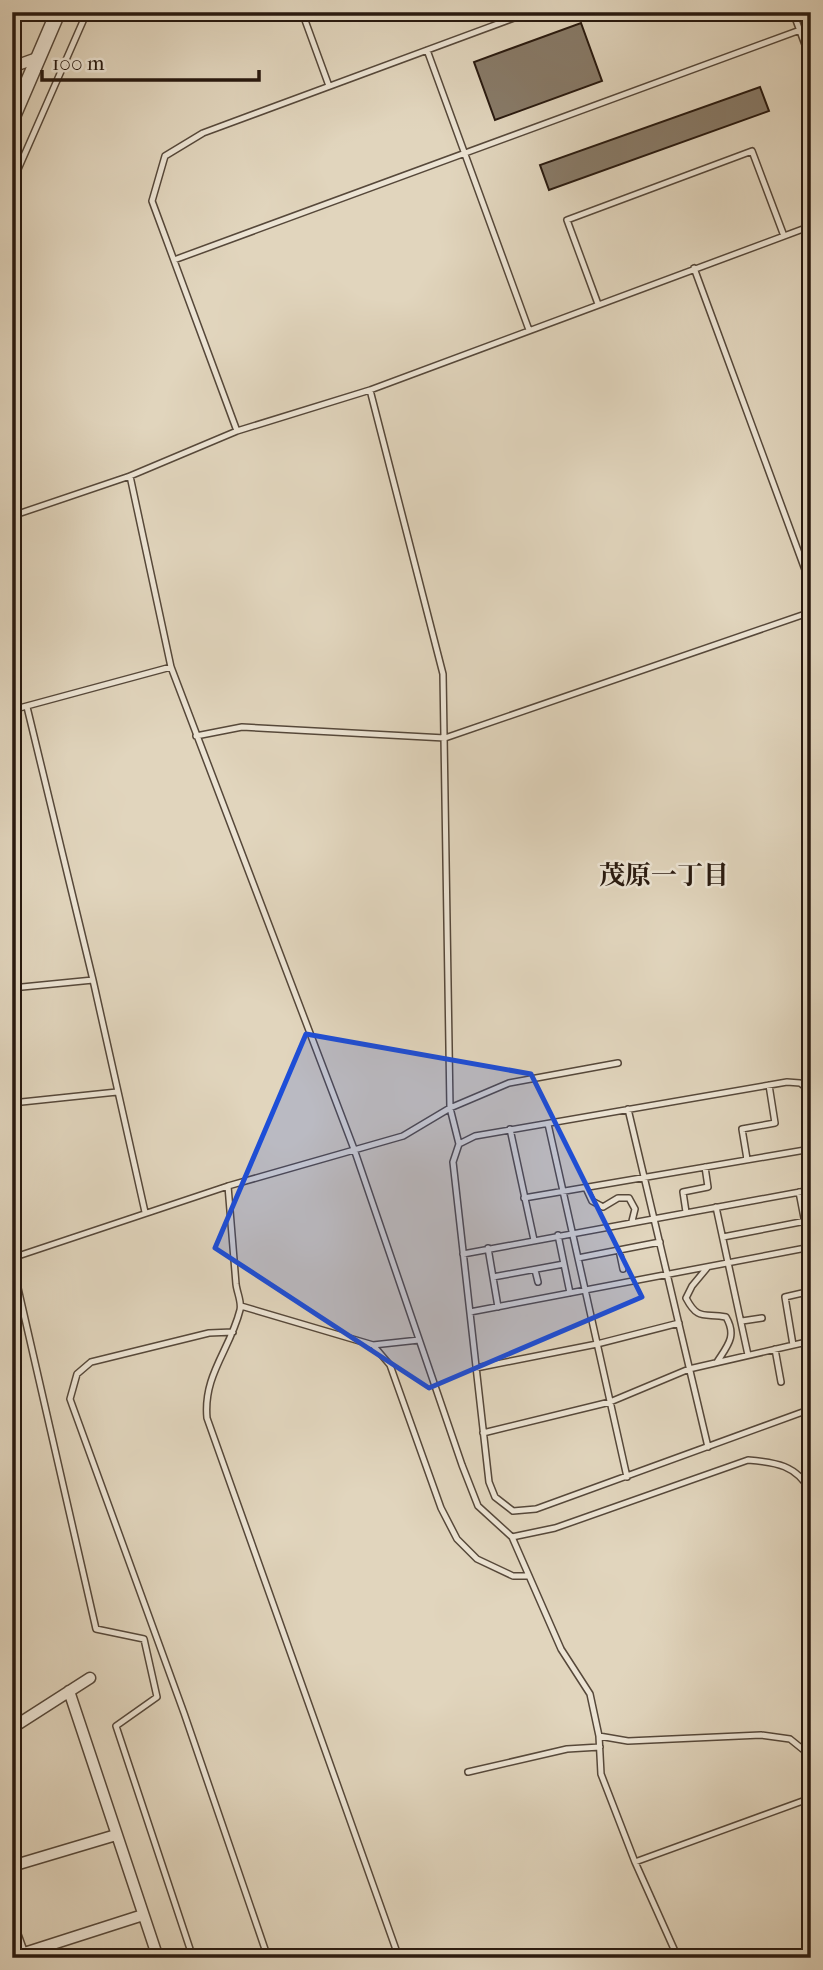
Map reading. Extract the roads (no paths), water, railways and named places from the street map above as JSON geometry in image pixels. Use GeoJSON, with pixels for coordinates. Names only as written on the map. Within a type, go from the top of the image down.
{"type":"FeatureCollection","features":[{"type":"Feature","properties":{"kind":"street"},"geometry":{"type":"LineString","coordinates":[[12,119],[58,12]]}},
{"type":"Feature","properties":{"kind":"street"},"geometry":{"type":"LineString","coordinates":[[12,67],[37,58]]}},
{"type":"Feature","properties":{"kind":"street"},"geometry":{"type":"LineString","coordinates":[[12,1728],[90,1678]]}},
{"type":"Feature","properties":{"kind":"street"},"geometry":{"type":"LineString","coordinates":[[69,1691],[158,1958]]}},
{"type":"Feature","properties":{"kind":"street"},"geometry":{"type":"LineString","coordinates":[[12,1867],[116,1835]]}},
{"type":"Feature","properties":{"kind":"street"},"geometry":{"type":"LineString","coordinates":[[12,1925],[20,1956],[143,1915]]}},
{"type":"Feature","properties":{"kind":"lane"},"geometry":{"type":"LineString","coordinates":[[12,183],[87,12]]}},
{"type":"Feature","properties":{"kind":"lane"},"geometry":{"type":"LineString","coordinates":[[302,12],[329,86]]}},
{"type":"Feature","properties":{"kind":"lane"},"geometry":{"type":"LineString","coordinates":[[237,431],[152,201],[165,156],[203,133],[530,12]]}},
{"type":"Feature","properties":{"kind":"lane"},"geometry":{"type":"LineString","coordinates":[[793,12],[811,61]]}},
{"type":"Feature","properties":{"kind":"lane"},"geometry":{"type":"LineString","coordinates":[[174,260],[811,26]]}},
{"type":"Feature","properties":{"kind":"lane"},"geometry":{"type":"LineString","coordinates":[[427,50],[529,330]]}},
{"type":"Feature","properties":{"kind":"lane"},"geometry":{"type":"LineString","coordinates":[[598,304],[567,220],[752,150],[784,236]]}},
{"type":"Feature","properties":{"kind":"lane"},"geometry":{"type":"LineString","coordinates":[[12,516],[130,476],[237,431],[370,390],[811,226]]}},
{"type":"Feature","properties":{"kind":"lane"},"geometry":{"type":"LineString","coordinates":[[695,268],[811,586]]}},
{"type":"Feature","properties":{"kind":"lane"},"geometry":{"type":"LineString","coordinates":[[370,390],[443,674],[450,1108],[459,1144],[453,1162],[489,1482],[495,1497],[513,1511],[536,1509],[811,1409]]}},
{"type":"Feature","properties":{"kind":"lane"},"geometry":{"type":"LineString","coordinates":[[130,476],[171,667],[354,1149],[478,1506],[512,1537],[561,1649],[590,1694],[599,1736],[601,1774],[635,1862],[678,1958]]}},
{"type":"Feature","properties":{"kind":"lane"},"geometry":{"type":"LineString","coordinates":[[196,736],[242,727],[445,738],[811,612]]}},
{"type":"Feature","properties":{"kind":"lane"},"geometry":{"type":"LineString","coordinates":[[12,710],[171,667]]}},
{"type":"Feature","properties":{"kind":"lane"},"geometry":{"type":"LineString","coordinates":[[27,707],[145,1213]]}},
{"type":"Feature","properties":{"kind":"lane"},"geometry":{"type":"LineString","coordinates":[[12,988],[93,981]]}},
{"type":"Feature","properties":{"kind":"lane"},"geometry":{"type":"LineString","coordinates":[[193,1958],[116,1726],[157,1697],[144,1639],[96,1629],[12,1260],[228,1186],[403,1136],[450,1108],[509,1083],[618,1063]]}},
{"type":"Feature","properties":{"kind":"lane"},"geometry":{"type":"LineString","coordinates":[[459,1144],[475,1136],[510,1129],[787,1082],[800,1083],[811,1091]]}},
{"type":"Feature","properties":{"kind":"lane"},"geometry":{"type":"LineString","coordinates":[[747,1159],[742,1129],[775,1124],[769,1085]]}},
{"type":"Feature","properties":{"kind":"lane"},"geometry":{"type":"LineString","coordinates":[[12,1103],[117,1092]]}},
{"type":"Feature","properties":{"kind":"lane"},"geometry":{"type":"LineString","coordinates":[[628,1109],[708,1447]]}},
{"type":"Feature","properties":{"kind":"lane"},"geometry":{"type":"LineString","coordinates":[[548,1124],[627,1477]]}},
{"type":"Feature","properties":{"kind":"lane"},"geometry":{"type":"LineString","coordinates":[[510,1129],[534,1240]]}},
{"type":"Feature","properties":{"kind":"lane"},"geometry":{"type":"LineString","coordinates":[[524,1198],[811,1149]]}},
{"type":"Feature","properties":{"kind":"lane"},"geometry":{"type":"LineString","coordinates":[[685,1212],[683,1192],[708,1187],[705,1167]]}},
{"type":"Feature","properties":{"kind":"lane"},"geometry":{"type":"LineString","coordinates":[[228,1186],[236,1288],[241,1306],[233,1332],[211,1375],[205,1400],[207,1418],[399,1958]]}},
{"type":"Feature","properties":{"kind":"lane"},"geometry":{"type":"LineString","coordinates":[[586,1188],[597,1205],[608,1205],[623,1196],[629,1198],[635,1209],[632,1221]]}},
{"type":"Feature","properties":{"kind":"lane"},"geometry":{"type":"LineString","coordinates":[[463,1254],[811,1190]]}},
{"type":"Feature","properties":{"kind":"lane"},"geometry":{"type":"LineString","coordinates":[[470,1312],[810,1249],[808,1221],[799,1192]]}},
{"type":"Feature","properties":{"kind":"lane"},"geometry":{"type":"LineString","coordinates":[[716,1207],[748,1355]]}},
{"type":"Feature","properties":{"kind":"lane"},"geometry":{"type":"LineString","coordinates":[[723,1237],[808,1221]]}},
{"type":"Feature","properties":{"kind":"lane"},"geometry":{"type":"LineString","coordinates":[[558,1235],[570,1293]]}},
{"type":"Feature","properties":{"kind":"lane"},"geometry":{"type":"LineString","coordinates":[[578,1258],[660,1242]]}},
{"type":"Feature","properties":{"kind":"lane"},"geometry":{"type":"LineString","coordinates":[[488,1248],[498,1307]]}},
{"type":"Feature","properties":{"kind":"lane"},"geometry":{"type":"LineString","coordinates":[[619,1250],[622,1269]]}},
{"type":"Feature","properties":{"kind":"lane"},"geometry":{"type":"LineString","coordinates":[[493,1277],[564,1264]]}},
{"type":"Feature","properties":{"kind":"lane"},"geometry":{"type":"LineString","coordinates":[[707,1268],[686,1298],[692,1311],[702,1316],[726,1317],[732,1327],[730,1342],[718,1362]]}},
{"type":"Feature","properties":{"kind":"lane"},"geometry":{"type":"LineString","coordinates":[[534,1269],[538,1282]]}},
{"type":"Feature","properties":{"kind":"lane"},"geometry":{"type":"LineString","coordinates":[[793,1345],[785,1297],[811,1292]]}},
{"type":"Feature","properties":{"kind":"lane"},"geometry":{"type":"LineString","coordinates":[[241,1306],[373,1345],[419,1340]]}},
{"type":"Feature","properties":{"kind":"lane"},"geometry":{"type":"LineString","coordinates":[[742,1321],[762,1318]]}},
{"type":"Feature","properties":{"kind":"lane"},"geometry":{"type":"LineString","coordinates":[[476,1368],[679,1323]]}},
{"type":"Feature","properties":{"kind":"lane"},"geometry":{"type":"LineString","coordinates":[[233,1332],[209,1333],[91,1362],[77,1374],[70,1399],[184,1713],[268,1958]]}},
{"type":"Feature","properties":{"kind":"lane"},"geometry":{"type":"LineString","coordinates":[[483,1433],[610,1402],[690,1369],[811,1341]]}},
{"type":"Feature","properties":{"kind":"lane"},"geometry":{"type":"LineString","coordinates":[[373,1345],[390,1365],[440,1508],[457,1539],[477,1559],[513,1576],[529,1576]]}},
{"type":"Feature","properties":{"kind":"lane"},"geometry":{"type":"LineString","coordinates":[[775,1349],[781,1382]]}},
{"type":"Feature","properties":{"kind":"lane"},"geometry":{"type":"LineString","coordinates":[[512,1537],[555,1528],[748,1460],[774,1462],[798,1473],[811,1492]]}},
{"type":"Feature","properties":{"kind":"lane"},"geometry":{"type":"LineString","coordinates":[[599,1736],[628,1741],[761,1735],[790,1739],[811,1756]]}},
{"type":"Feature","properties":{"kind":"lane"},"geometry":{"type":"LineString","coordinates":[[468,1772],[567,1749],[600,1747]]}},
{"type":"Feature","properties":{"kind":"lane"},"geometry":{"type":"LineString","coordinates":[[635,1862],[811,1798]]}},
{"type":"Feature","properties":{"kind":"district","name":"茂原一丁目"},"geometry":{"type":"Point","coordinates":[664,875]}}]}
